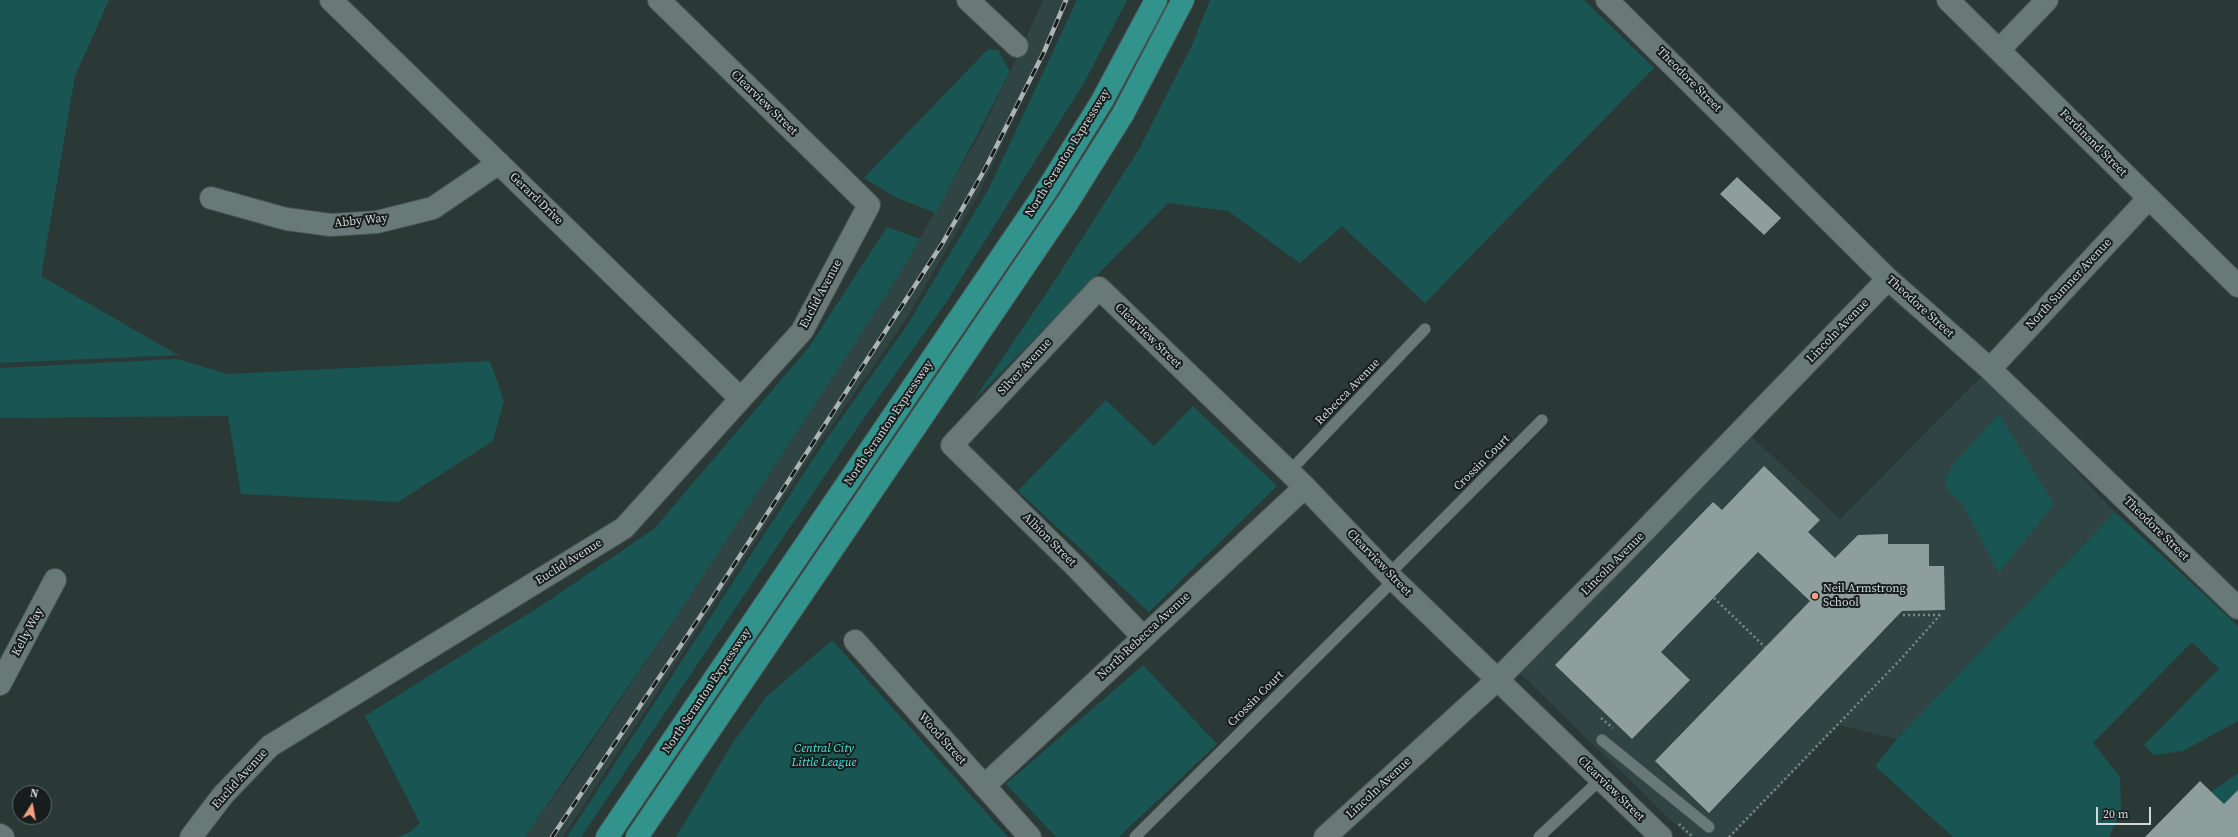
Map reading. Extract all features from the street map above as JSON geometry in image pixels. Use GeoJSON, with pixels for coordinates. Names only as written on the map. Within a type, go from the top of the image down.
{"type":"FeatureCollection","features":[{"type":"Feature","properties":{"kind":"highway","name":"North Scranton Expressway"},"geometry":{"type":"LineString","coordinates":[[607,837],[1048,188],[1102,101],[1156,0]]}},
{"type":"Feature","properties":{"kind":"highway","name":"North Scranton Expressway"},"geometry":{"type":"LineString","coordinates":[[637,837],[1068,202],[1123,114],[1183,0]]}},
{"type":"Feature","properties":{"kind":"street","name":"Gerard Drive"},"geometry":{"type":"LineString","coordinates":[[331,0],[740,398]]}},
{"type":"Feature","properties":{"kind":"street","name":"Clearview Street"},"geometry":{"type":"LineString","coordinates":[[659,0],[869,205]]}},
{"type":"Feature","properties":{"kind":"street"},"geometry":{"type":"LineString","coordinates":[[968,0],[1017,46]]}},
{"type":"Feature","properties":{"kind":"street","name":"Theodore Street"},"geometry":{"type":"LineString","coordinates":[[1608,0],[1888,279],[1990,369],[2238,608]]}},
{"type":"Feature","properties":{"kind":"street","name":"Ferdinand Street"},"geometry":{"type":"LineString","coordinates":[[1948,0],[2000,49],[2148,199],[2238,286]]}},
{"type":"Feature","properties":{"kind":"street"},"geometry":{"type":"LineString","coordinates":[[2000,49],[2047,0]]}},
{"type":"Feature","properties":{"kind":"street","name":"Abby Way"},"geometry":{"type":"LineString","coordinates":[[211,198],[286,219],[331,225],[377,222],[433,208],[499,163]]}},
{"type":"Feature","properties":{"kind":"street","name":"North Sumner Avenue"},"geometry":{"type":"LineString","coordinates":[[1990,369],[2148,199]]}},
{"type":"Feature","properties":{"kind":"street","name":"Euclid Avenue"},"geometry":{"type":"LineString","coordinates":[[191,837],[223,795],[270,746],[624,528],[802,330],[869,205]]}},
{"type":"Feature","properties":{"kind":"street","name":"Lincoln Avenue"},"geometry":{"type":"LineString","coordinates":[[1326,837],[1497,680],[1622,554],[1888,279]]}},
{"type":"Feature","properties":{"kind":"street","name":"Clearview Street"},"geometry":{"type":"LineString","coordinates":[[1099,288],[1305,487],[1392,577],[1497,680],[1661,837]]}},
{"type":"Feature","properties":{"kind":"street","name":"Silver Avenue"},"geometry":{"type":"LineString","coordinates":[[952,445],[1099,288]]}},
{"type":"Feature","properties":{"kind":"street","name":"Albion Street"},"geometry":{"type":"LineString","coordinates":[[952,445],[1076,566],[1143,637]]}},
{"type":"Feature","properties":{"kind":"street","name":"North Rebecca Avenue"},"geometry":{"type":"LineString","coordinates":[[984,786],[1305,487]]}},
{"type":"Feature","properties":{"kind":"street","name":"Kelly Way"},"geometry":{"type":"LineString","coordinates":[[0,684],[55,580]]}},
{"type":"Feature","properties":{"kind":"street","name":"Wood Street"},"geometry":{"type":"LineString","coordinates":[[855,641],[1030,837]]}},
{"type":"Feature","properties":{"kind":"lane","name":"Rebecca Avenue"},"geometry":{"type":"LineString","coordinates":[[1289,472],[1425,329]]}},
{"type":"Feature","properties":{"kind":"lane","name":"Crossin Court"},"geometry":{"type":"LineString","coordinates":[[1135,837],[1392,577],[1542,420]]}},
{"type":"Feature","properties":{"kind":"lane"},"geometry":{"type":"LineString","coordinates":[[1602,740],[1709,827]]}},
{"type":"Feature","properties":{"kind":"lane"},"geometry":{"type":"LineString","coordinates":[[1539,837],[1600,779]]}},
{"type":"Feature","properties":{"kind":"path"},"geometry":{"type":"LineString","coordinates":[[1714,598],[1765,647]]}},
{"type":"Feature","properties":{"kind":"path"},"geometry":{"type":"LineString","coordinates":[[1728,837],[1901,659],[1940,615],[1903,615]]}},
{"type":"Feature","properties":{"kind":"shaded area"},"geometry":{"type":"Polygon","coordinates":[[[1043,0],[1070,0],[979,193],[905,321],[818,445],[563,837],[525,837],[576,766],[674,620],[893,285],[977,139],[1007,79],[1043,0]]]}},
{"type":"Feature","properties":{"kind":"shaded area","name":"Neil Armstrong School"},"geometry":{"type":"Polygon","coordinates":[[[1984,374],[2115,512],[1897,739],[1839,725],[1732,837],[1688,837],[1520,673],[1752,437],[1840,519],[1984,374]]]}},
{"type":"Feature","properties":{"kind":"green space"},"geometry":{"type":"Polygon","coordinates":[[[0,0],[109,0],[75,76],[41,276],[178,355],[0,363],[0,0]]]}},
{"type":"Feature","properties":{"kind":"green space"},"geometry":{"type":"Polygon","coordinates":[[[1077,0],[1127,0],[1084,83],[945,304],[857,428],[581,837],[567,837],[821,447],[908,324],[989,188],[1077,0]]]}},
{"type":"Feature","properties":{"kind":"green space"},"geometry":{"type":"Polygon","coordinates":[[[1210,0],[1584,0],[1654,68],[1425,303],[1342,226],[1300,263],[1228,211],[1168,203],[974,400],[1050,288],[1138,151],[1192,45],[1210,0]]]}},
{"type":"Feature","properties":{"kind":"green space"},"geometry":{"type":"Polygon","coordinates":[[[988,49],[998,50],[1010,72],[936,213],[895,197],[864,178],[988,49]]]}},
{"type":"Feature","properties":{"kind":"green space"},"geometry":{"type":"Polygon","coordinates":[[[887,227],[920,239],[893,285],[674,620],[525,837],[397,837],[409,833],[420,823],[365,716],[542,605],[654,529],[809,347],[887,227]]]}},
{"type":"Feature","properties":{"kind":"green space"},"geometry":{"type":"Polygon","coordinates":[[[177,359],[228,374],[490,361],[504,401],[493,441],[398,502],[241,494],[228,416],[0,418],[0,368],[177,359]]]}},
{"type":"Feature","properties":{"kind":"green space"},"geometry":{"type":"Polygon","coordinates":[[[1106,400],[1154,446],[1193,406],[1277,486],[1149,612],[1018,491],[1106,400]]]}},
{"type":"Feature","properties":{"kind":"green space"},"geometry":{"type":"Polygon","coordinates":[[[1999,414],[2054,504],[1999,573],[1962,503],[1948,491],[1945,479],[1952,466],[1999,414]]]}},
{"type":"Feature","properties":{"kind":"green space"},"geometry":{"type":"Polygon","coordinates":[[[2115,512],[2238,626],[2238,721],[2183,751],[2154,755],[2144,745],[2219,669],[2192,642],[2093,743],[2120,777],[2121,810],[2109,837],[1953,837],[1875,766],[1897,739],[2115,512]]]}},
{"type":"Feature","properties":{"kind":"green space","name":"Central City Little League"},"geometry":{"type":"Polygon","coordinates":[[[832,640],[1008,837],[676,837],[732,744],[766,697],[832,640]]]}},
{"type":"Feature","properties":{"kind":"green space"},"geometry":{"type":"Polygon","coordinates":[[[1143,665],[1217,744],[1119,837],[1056,837],[1006,784],[1143,665]]]}},
{"type":"Feature","properties":{"kind":"green space"},"geometry":{"type":"Polygon","coordinates":[[[2238,773],[2238,790],[2224,804],[2211,792],[2238,773]]]}},
{"type":"Feature","properties":{"kind":"building"},"geometry":{"type":"Polygon","coordinates":[[[1737,177],[1781,218],[1764,235],[1720,194],[1737,177]]]}},
{"type":"Feature","properties":{"kind":"building"},"geometry":{"type":"Polygon","coordinates":[[[1764,466],[1820,520],[1808,532],[1835,558],[1858,535],[1888,534],[1888,544],[1929,544],[1929,566],[1944,566],[1945,610],[1902,611],[1709,813],[1655,761],[1810,601],[1758,552],[1661,652],[1690,680],[1632,739],[1555,665],[1713,502],[1722,510],[1764,466]]]}},
{"type":"Feature","properties":{"kind":"building"},"geometry":{"type":"Polygon","coordinates":[[[2200,781],[2224,804],[2238,790],[2238,837],[2145,837],[2200,781]]]}},
{"type":"Feature","properties":{"kind":"railway"},"geometry":{"type":"LineString","coordinates":[[552,837],[712,599],[942,244],[985,169],[1044,52],[1066,0]]}},
{"type":"Feature","properties":{"kind":"place","name":"Neil Armstrong School"},"geometry":{"type":"Point","coordinates":[1815,596]}}]}
